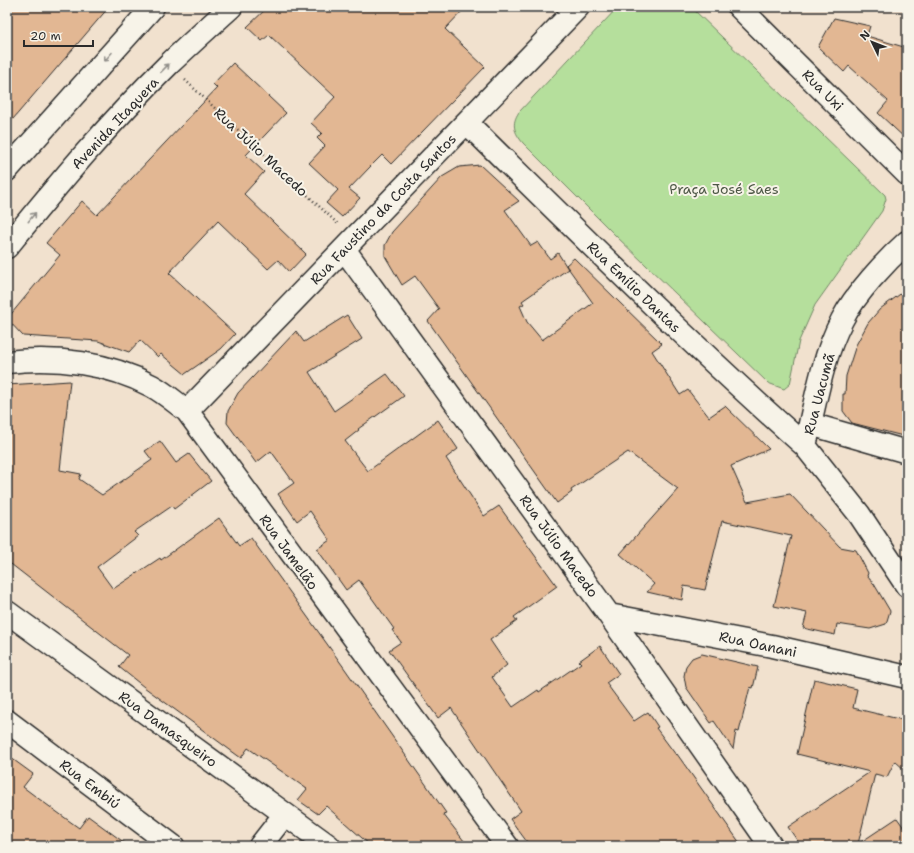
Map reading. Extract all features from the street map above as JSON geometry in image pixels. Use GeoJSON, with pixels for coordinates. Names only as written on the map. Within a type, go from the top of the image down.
{"type":"FeatureCollection","features":[{"type":"Feature","properties":{"kind":"street"},"geometry":{"type":"LineString","coordinates":[[7,170],[153,7]]}},
{"type":"Feature","properties":{"kind":"street","name":"Avenida Itaquera"},"geometry":{"type":"LineString","coordinates":[[7,247],[63,179],[168,64],[231,7]]}},
{"type":"Feature","properties":{"kind":"street","name":"Rua Faustino da Costa Santos"},"geometry":{"type":"LineString","coordinates":[[187,411],[578,7]]}},
{"type":"Feature","properties":{"kind":"street","name":"Rua Uxi"},"geometry":{"type":"LineString","coordinates":[[739,7],[907,174]]}},
{"type":"Feature","properties":{"kind":"street","name":"Rua Emílio Dantas"},"geometry":{"type":"LineString","coordinates":[[467,123],[637,291],[805,446]]}},
{"type":"Feature","properties":{"kind":"street","name":"Rua Uacumã"},"geometry":{"type":"LineString","coordinates":[[907,242],[867,284],[843,319],[826,359],[805,446],[859,514],[907,586]]}},
{"type":"Feature","properties":{"kind":"street","name":"Rua Júlio Macedo"},"geometry":{"type":"LineString","coordinates":[[349,244],[771,846]]}},
{"type":"Feature","properties":{"kind":"street","name":"Rua Jamelão"},"geometry":{"type":"LineString","coordinates":[[7,362],[28,360],[83,363],[126,375],[153,387],[187,411],[507,846]]}},
{"type":"Feature","properties":{"kind":"street"},"geometry":{"type":"LineString","coordinates":[[810,424],[907,452]]}},
{"type":"Feature","properties":{"kind":"street","name":"Rua Damasqueiro"},"geometry":{"type":"LineString","coordinates":[[7,612],[329,846]]}},
{"type":"Feature","properties":{"kind":"street","name":"Rua Oanani"},"geometry":{"type":"LineString","coordinates":[[609,615],[772,646],[907,677]]}},
{"type":"Feature","properties":{"kind":"street","name":"Rua Embiú"},"geometry":{"type":"LineString","coordinates":[[7,721],[173,846]]}},
{"type":"Feature","properties":{"kind":"street"},"geometry":{"type":"LineString","coordinates":[[260,846],[284,814]]}},
{"type":"Feature","properties":{"kind":"path","name":"Rua Júlio Macedo"},"geometry":{"type":"LineString","coordinates":[[168,64],[349,244]]}},
{"type":"Feature","properties":{"kind":"green space","name":"Praça José Saes"},"geometry":{"type":"Polygon","coordinates":[[[618,7],[691,7],[885,195],[886,199],[882,211],[815,305],[799,341],[790,384],[784,389],[768,383],[615,235],[523,143],[517,135],[514,124],[519,112],[618,7]]]}},
{"type":"Feature","properties":{"kind":"building"},"geometry":{"type":"Polygon","coordinates":[[[7,7],[109,7],[7,126],[7,7]]]}},
{"type":"Feature","properties":{"kind":"building"},"geometry":{"type":"Polygon","coordinates":[[[268,7],[466,7],[445,29],[485,67],[391,164],[382,155],[369,168],[349,189],[360,198],[342,217],[326,203],[338,190],[309,163],[325,146],[317,138],[322,133],[311,123],[335,97],[269,35],[262,41],[247,27],[268,7]]]}},
{"type":"Feature","properties":{"kind":"building"},"geometry":{"type":"Polygon","coordinates":[[[834,18],[870,26],[867,36],[907,48],[907,140],[878,113],[888,101],[849,66],[844,72],[818,47],[834,18]]]}},
{"type":"Feature","properties":{"kind":"building"},"geometry":{"type":"Polygon","coordinates":[[[233,63],[286,113],[246,155],[264,172],[244,194],[306,254],[289,272],[278,260],[268,269],[218,221],[169,273],[235,334],[221,349],[185,374],[161,354],[158,357],[140,340],[129,352],[98,341],[23,336],[7,319],[60,255],[46,243],[82,201],[97,215],[217,88],[213,84],[233,63]]]}},
{"type":"Feature","properties":{"kind":"building"},"geometry":{"type":"Polygon","coordinates":[[[480,165],[519,201],[505,210],[531,246],[538,242],[550,259],[558,253],[568,269],[522,301],[524,304],[520,306],[527,322],[542,340],[593,303],[566,265],[574,258],[662,344],[652,351],[680,395],[688,390],[709,417],[725,406],[769,449],[731,466],[747,502],[790,494],[840,547],[856,550],[868,573],[867,576],[874,584],[890,611],[886,624],[870,629],[837,624],[835,635],[803,628],[807,613],[774,606],[791,536],[722,521],[705,590],[684,586],[682,600],[647,592],[654,584],[620,554],[678,489],[628,452],[571,490],[572,492],[557,503],[428,321],[439,309],[415,276],[402,285],[385,256],[385,245],[392,232],[442,177],[459,167],[480,165]]]}},
{"type":"Feature","properties":{"kind":"building"},"geometry":{"type":"Polygon","coordinates":[[[907,289],[907,437],[852,423],[843,411],[843,394],[845,394],[846,376],[856,345],[868,323],[880,309],[907,289]]]}},
{"type":"Feature","properties":{"kind":"building"},"geometry":{"type":"Polygon","coordinates":[[[347,315],[362,339],[309,372],[334,411],[387,374],[404,396],[358,429],[359,430],[345,441],[368,471],[438,420],[458,449],[446,458],[484,516],[499,506],[557,586],[514,617],[517,621],[490,640],[507,665],[492,677],[513,707],[538,690],[539,692],[581,663],[579,661],[600,646],[619,674],[606,683],[634,721],[648,712],[658,727],[656,728],[676,755],[677,754],[742,846],[530,846],[510,819],[521,811],[451,708],[438,718],[389,650],[401,642],[392,630],[394,629],[359,580],[346,590],[317,549],[330,540],[310,511],[297,521],[278,494],[294,483],[271,451],[256,463],[227,423],[228,411],[238,393],[296,331],[304,342],[347,315]]]}},
{"type":"Feature","properties":{"kind":"building"},"geometry":{"type":"Polygon","coordinates":[[[70,381],[60,470],[81,474],[79,479],[102,495],[152,460],[145,451],[160,441],[176,463],[189,454],[211,481],[174,509],[172,506],[134,532],[138,536],[97,567],[113,589],[160,558],[161,560],[219,518],[239,546],[251,538],[446,813],[443,814],[468,846],[371,846],[326,806],[318,814],[298,800],[307,789],[248,748],[241,758],[144,687],[119,667],[128,655],[7,561],[7,385],[70,381]]]}},
{"type":"Feature","properties":{"kind":"building"},"geometry":{"type":"Polygon","coordinates":[[[702,654],[758,667],[753,688],[750,687],[739,732],[736,731],[733,749],[714,721],[711,723],[686,687],[684,676],[686,666],[692,658],[702,654]]]}},
{"type":"Feature","properties":{"kind":"building"},"geometry":{"type":"Polygon","coordinates":[[[814,679],[857,689],[853,708],[907,721],[907,772],[895,761],[887,777],[875,774],[858,844],[897,818],[907,832],[907,846],[801,846],[788,827],[870,772],[797,754],[814,679]]]}},
{"type":"Feature","properties":{"kind":"building"},"geometry":{"type":"Polygon","coordinates":[[[7,755],[33,774],[23,787],[35,796],[79,828],[88,816],[129,846],[7,846],[7,755]]]}}]}
